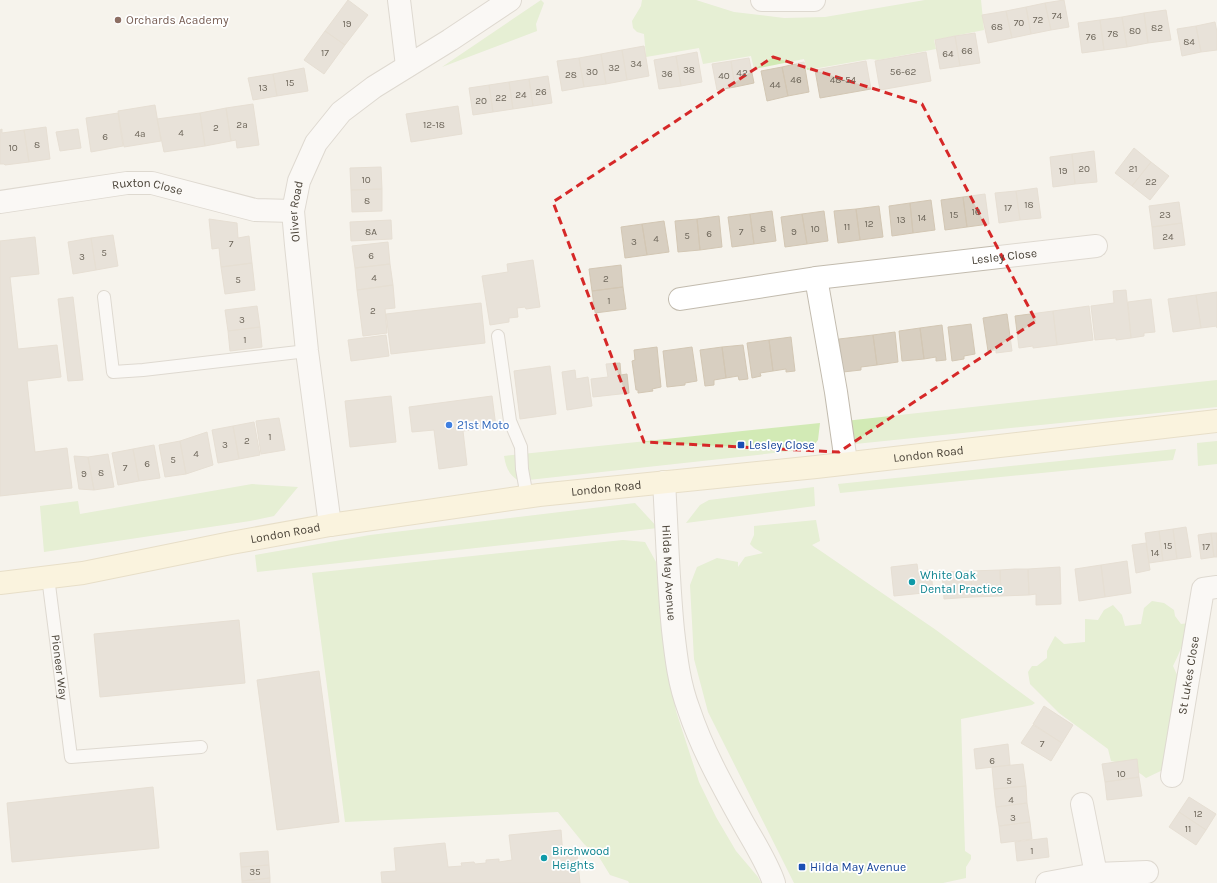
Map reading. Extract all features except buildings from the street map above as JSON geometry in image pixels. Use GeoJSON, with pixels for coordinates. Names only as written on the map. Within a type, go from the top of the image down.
{"type":"FeatureCollection","features":[{"type":"Feature","properties":{"kind":"main road","name":"London Road"},"geometry":{"type":"LineString","coordinates":[[0,583],[84,573],[231,543],[330,525],[538,495],[816,467],[846,462],[1217,421]]}},
{"type":"Feature","properties":{"kind":"street"},"geometry":{"type":"LineString","coordinates":[[399,0],[407,66]]}},
{"type":"Feature","properties":{"kind":"street","name":"Oliver Road"},"geometry":{"type":"LineString","coordinates":[[330,525],[307,351],[293,211],[299,181],[316,143],[341,112],[374,87],[450,40],[510,0]]}},
{"type":"Feature","properties":{"kind":"street"},"geometry":{"type":"LineString","coordinates":[[762,0],[814,0]]}},
{"type":"Feature","properties":{"kind":"street","name":"Ruxton Close"},"geometry":{"type":"LineString","coordinates":[[0,202],[127,183],[152,183],[255,210],[293,211]]}},
{"type":"Feature","properties":{"kind":"street","name":"Lesley Close"},"geometry":{"type":"LineString","coordinates":[[680,299],[816,278],[1096,246]]}},
{"type":"Feature","properties":{"kind":"street"},"geometry":{"type":"LineString","coordinates":[[816,278],[836,392],[846,462]]}},
{"type":"Feature","properties":{"kind":"street","name":"Hilda May Avenue"},"geometry":{"type":"LineString","coordinates":[[664,482],[669,590],[677,668],[688,709],[703,746],[722,785],[774,883]]}},
{"type":"Feature","properties":{"kind":"street","name":"St Lukes Close"},"geometry":{"type":"LineString","coordinates":[[1172,776],[1203,589],[1217,586]]}},
{"type":"Feature","properties":{"kind":"street"},"geometry":{"type":"LineString","coordinates":[[1082,804],[1096,874]]}},
{"type":"Feature","properties":{"kind":"street"},"geometry":{"type":"LineString","coordinates":[[1047,883],[1096,874],[1147,872]]}},
{"type":"Feature","properties":{"kind":"lane"},"geometry":{"type":"LineString","coordinates":[[104,297],[113,372],[143,370],[307,351]]}},
{"type":"Feature","properties":{"kind":"lane"},"geometry":{"type":"LineString","coordinates":[[498,336],[510,421],[521,447],[522,469],[527,497]]}},
{"type":"Feature","properties":{"kind":"lane","name":"Pioneer Way"},"geometry":{"type":"LineString","coordinates":[[48,577],[70,757],[201,747]]}},
{"type":"Feature","properties":{"kind":"highlighted area"},"geometry":{"type":"Polygon","coordinates":[[[773,57],[922,104],[1036,321],[839,452],[644,442],[553,202],[773,57]]]}},
{"type":"Feature","properties":{"kind":"green space"},"geometry":{"type":"Polygon","coordinates":[[[541,0],[544,3],[536,24],[537,31],[442,67],[541,0]]]}},
{"type":"Feature","properties":{"kind":"green space"},"geometry":{"type":"Polygon","coordinates":[[[642,0],[696,0],[734,12],[784,18],[825,17],[925,0],[981,0],[984,30],[934,40],[936,49],[878,60],[870,59],[807,70],[804,59],[754,69],[751,56],[703,64],[699,48],[646,57],[644,34],[637,32],[633,28],[632,21],[641,6],[642,0]]]}},
{"type":"Feature","properties":{"kind":"green space"},"geometry":{"type":"Polygon","coordinates":[[[1217,380],[1217,407],[855,444],[845,421],[1217,380]]]}},
{"type":"Feature","properties":{"kind":"green space"},"geometry":{"type":"Polygon","coordinates":[[[820,423],[818,440],[811,449],[519,481],[508,471],[504,456],[820,423]]]}},
{"type":"Feature","properties":{"kind":"green space"},"geometry":{"type":"Polygon","coordinates":[[[1217,441],[1217,464],[1198,466],[1197,443],[1217,441]]]}},
{"type":"Feature","properties":{"kind":"green space"},"geometry":{"type":"Polygon","coordinates":[[[1176,449],[1173,460],[840,493],[838,484],[1176,449]]]}},
{"type":"Feature","properties":{"kind":"green space"},"geometry":{"type":"Polygon","coordinates":[[[252,484],[298,487],[274,516],[250,521],[44,552],[40,506],[78,501],[80,514],[252,484]]]}},
{"type":"Feature","properties":{"kind":"green space"},"geometry":{"type":"Polygon","coordinates":[[[814,487],[815,506],[686,523],[700,505],[709,500],[814,487]]]}},
{"type":"Feature","properties":{"kind":"green space"},"geometry":{"type":"Polygon","coordinates":[[[635,503],[658,528],[257,572],[255,555],[370,535],[635,503]]]}},
{"type":"Feature","properties":{"kind":"green space"},"geometry":{"type":"Polygon","coordinates":[[[816,520],[820,541],[812,545],[936,630],[1035,703],[1032,705],[961,719],[965,851],[971,855],[971,859],[966,867],[966,878],[943,883],[794,883],[708,712],[694,659],[690,585],[697,567],[717,558],[738,562],[738,567],[745,557],[763,553],[750,544],[754,535],[754,526],[816,520]]]}},
{"type":"Feature","properties":{"kind":"green space"},"geometry":{"type":"Polygon","coordinates":[[[623,540],[645,542],[656,562],[666,663],[676,711],[699,782],[716,817],[736,851],[758,877],[761,883],[629,883],[628,881],[610,875],[599,857],[584,844],[558,812],[345,822],[312,573],[623,540]]]}},
{"type":"Feature","properties":{"kind":"green space"},"geometry":{"type":"Polygon","coordinates":[[[1152,601],[1164,603],[1174,610],[1175,616],[1181,624],[1189,623],[1173,666],[1178,677],[1169,767],[1146,778],[1130,767],[1111,761],[1108,749],[1059,713],[1030,684],[1028,672],[1032,666],[1037,666],[1047,658],[1047,651],[1055,636],[1064,644],[1085,642],[1085,619],[1098,620],[1104,610],[1113,605],[1122,615],[1125,626],[1141,624],[1144,608],[1152,601]]]}},
{"type":"Feature","properties":{"kind":"place","name":"Orchards Academy"},"geometry":{"type":"Point","coordinates":[118,20]}},
{"type":"Feature","properties":{"kind":"place","name":"21st Moto"},"geometry":{"type":"Point","coordinates":[449,425]}},
{"type":"Feature","properties":{"kind":"place","name":"Lesley Close"},"geometry":{"type":"Point","coordinates":[741,445]}},
{"type":"Feature","properties":{"kind":"place","name":"White Oak Dental Practice"},"geometry":{"type":"Point","coordinates":[912,582]}},
{"type":"Feature","properties":{"kind":"place","name":"Birchwood Heights"},"geometry":{"type":"Point","coordinates":[544,858]}},
{"type":"Feature","properties":{"kind":"place","name":"Hilda May Avenue"},"geometry":{"type":"Point","coordinates":[802,867]}}]}
